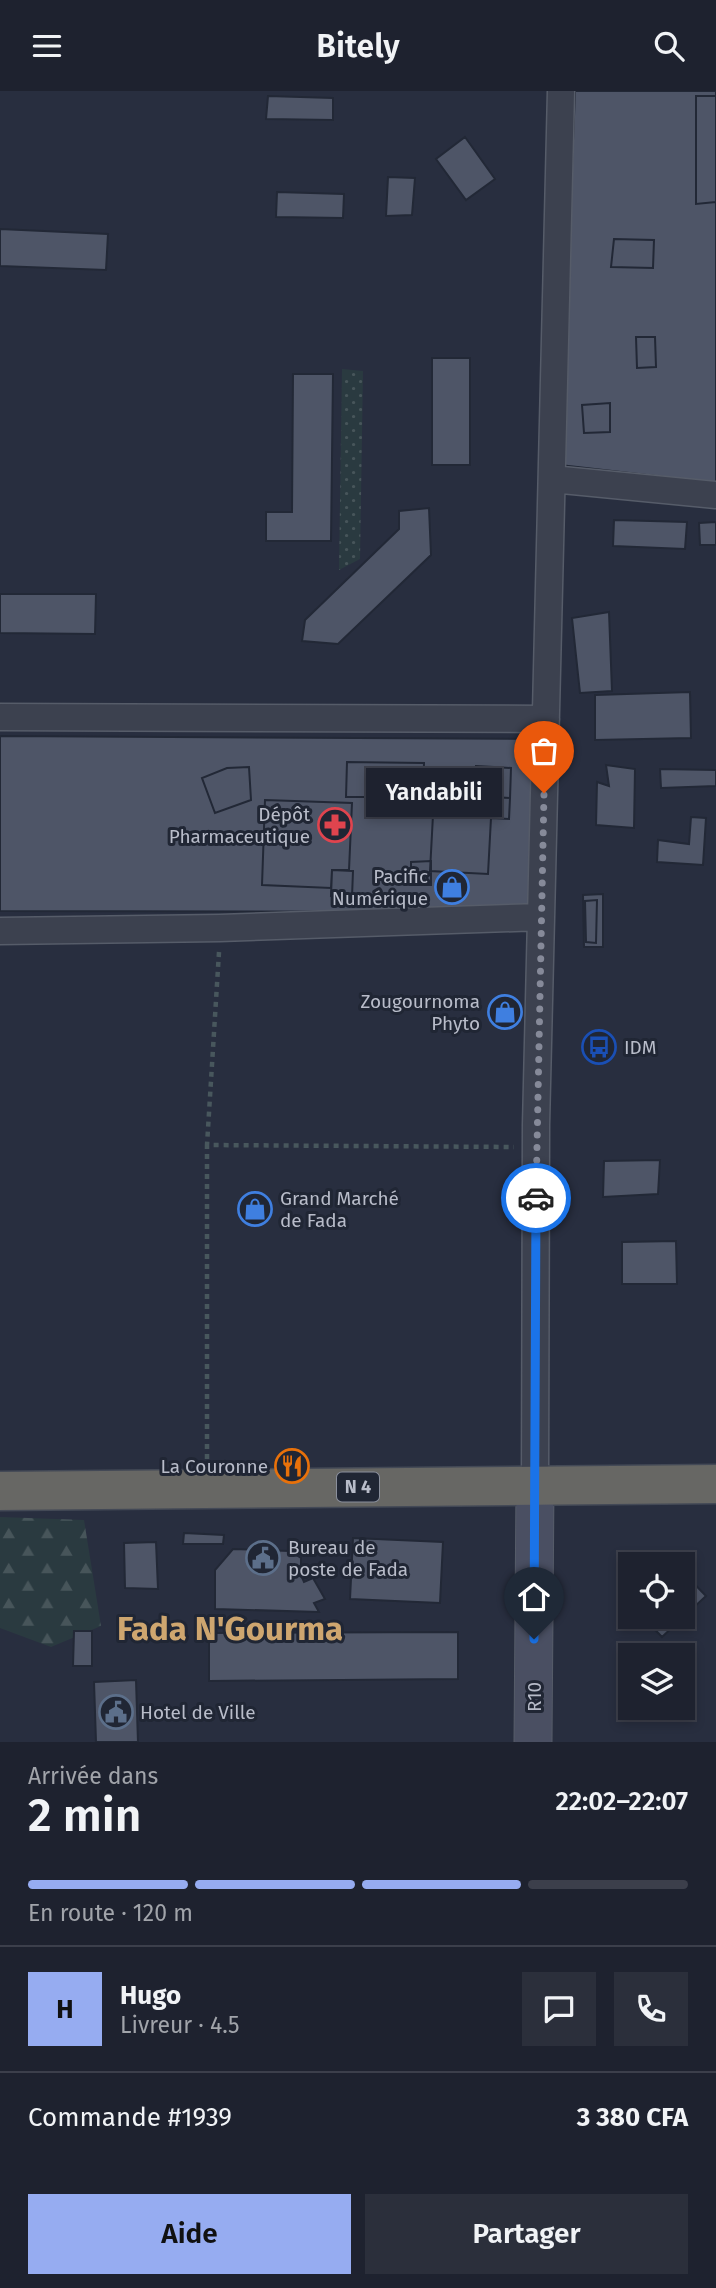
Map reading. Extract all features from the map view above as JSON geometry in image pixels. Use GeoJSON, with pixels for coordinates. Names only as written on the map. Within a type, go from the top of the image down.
{"type":"FeatureCollection","features":[{"type":"Feature","properties":{"kind":"highway","name":"N 4"},"geometry":{"type":"LineString","coordinates":[[0,1491],[716,1484]]}},
{"type":"Feature","properties":{"kind":"main road","name":"R10"},"geometry":{"type":"LineString","coordinates":[[533,1742],[536,1485]]}},
{"type":"Feature","properties":{"kind":"street"},"geometry":{"type":"LineString","coordinates":[[536,1485],[536,1147],[561,91]]}},
{"type":"Feature","properties":{"kind":"street"},"geometry":{"type":"LineString","coordinates":[[552,479],[716,495]]}},
{"type":"Feature","properties":{"kind":"street"},"geometry":{"type":"LineString","coordinates":[[0,717],[546,719]]}},
{"type":"Feature","properties":{"kind":"street"},"geometry":{"type":"LineString","coordinates":[[0,931],[220,928],[541,917]]}},
{"type":"Feature","properties":{"kind":"path"},"geometry":{"type":"LineString","coordinates":[[207,1490],[207,1145],[220,928]]}},
{"type":"Feature","properties":{"kind":"path"},"geometry":{"type":"LineString","coordinates":[[207,1145],[536,1147]]}},
{"type":"Feature","properties":{"kind":"green space"},"geometry":{"type":"Polygon","coordinates":[[[342,369],[363,371],[360,559],[339,570],[342,369]]]}},
{"type":"Feature","properties":{"kind":"green space"},"geometry":{"type":"Polygon","coordinates":[[[0,1517],[84,1520],[101,1626],[51,1647],[0,1628],[0,1517]]]}},
{"type":"Feature","properties":{"kind":"building"},"geometry":{"type":"Polygon","coordinates":[[[575,91],[716,91],[716,483],[560,465],[575,91]]]}},
{"type":"Feature","properties":{"kind":"building"},"geometry":{"type":"Polygon","coordinates":[[[268,96],[333,98],[333,120],[266,119],[268,96]]]}},
{"type":"Feature","properties":{"kind":"building"},"geometry":{"type":"Polygon","coordinates":[[[696,96],[716,96],[716,202],[696,204],[696,96]]]}},
{"type":"Feature","properties":{"kind":"building"},"geometry":{"type":"Polygon","coordinates":[[[465,137],[495,179],[466,200],[436,159],[465,137]]]}},
{"type":"Feature","properties":{"kind":"building"},"geometry":{"type":"Polygon","coordinates":[[[388,177],[415,178],[412,215],[386,216],[388,177]]]}},
{"type":"Feature","properties":{"kind":"building"},"geometry":{"type":"Polygon","coordinates":[[[277,192],[344,194],[343,218],[276,217],[277,192]]]}},
{"type":"Feature","properties":{"kind":"building"},"geometry":{"type":"Polygon","coordinates":[[[0,229],[108,234],[106,270],[0,266],[0,229]]]}},
{"type":"Feature","properties":{"kind":"building"},"geometry":{"type":"Polygon","coordinates":[[[614,239],[654,240],[653,268],[611,267],[614,239]]]}},
{"type":"Feature","properties":{"kind":"building"},"geometry":{"type":"Polygon","coordinates":[[[636,337],[655,337],[656,367],[637,368],[636,337]]]}},
{"type":"Feature","properties":{"kind":"building"},"geometry":{"type":"Polygon","coordinates":[[[432,358],[470,358],[470,465],[432,465],[432,358]]]}},
{"type":"Feature","properties":{"kind":"building"},"geometry":{"type":"Polygon","coordinates":[[[293,374],[333,374],[331,541],[266,541],[266,512],[292,512],[293,374]]]}},
{"type":"Feature","properties":{"kind":"building"},"geometry":{"type":"Polygon","coordinates":[[[610,403],[610,432],[584,433],[582,405],[610,403]]]}},
{"type":"Feature","properties":{"kind":"building"},"geometry":{"type":"Polygon","coordinates":[[[429,508],[431,555],[338,644],[302,641],[305,620],[399,529],[399,511],[429,508]]]}},
{"type":"Feature","properties":{"kind":"building"},"geometry":{"type":"Polygon","coordinates":[[[614,520],[687,522],[685,549],[613,546],[614,520]]]}},
{"type":"Feature","properties":{"kind":"building"},"geometry":{"type":"Polygon","coordinates":[[[716,522],[716,545],[700,545],[699,523],[716,522]]]}},
{"type":"Feature","properties":{"kind":"building"},"geometry":{"type":"Polygon","coordinates":[[[0,594],[96,594],[95,634],[0,633],[0,594]]]}},
{"type":"Feature","properties":{"kind":"building"},"geometry":{"type":"Polygon","coordinates":[[[609,612],[612,691],[580,693],[572,618],[609,612]]]}},
{"type":"Feature","properties":{"kind":"building"},"geometry":{"type":"Polygon","coordinates":[[[690,692],[691,738],[595,740],[595,695],[690,692]]]}},
{"type":"Feature","properties":{"kind":"building"},"geometry":{"type":"Polygon","coordinates":[[[0,736],[536,739],[531,912],[0,911],[0,736]]]}},
{"type":"Feature","properties":{"kind":"building"},"geometry":{"type":"Polygon","coordinates":[[[347,762],[424,763],[423,797],[346,797],[347,762]]]}},
{"type":"Feature","properties":{"kind":"building"},"geometry":{"type":"Polygon","coordinates":[[[606,765],[635,769],[634,828],[596,825],[597,782],[609,786],[606,765]]]}},
{"type":"Feature","properties":{"kind":"building"},"geometry":{"type":"Polygon","coordinates":[[[476,766],[493,767],[492,797],[510,798],[509,819],[491,818],[488,874],[430,871],[433,815],[473,816],[476,766]]]}},
{"type":"Feature","properties":{"kind":"building"},"geometry":{"type":"Polygon","coordinates":[[[249,767],[251,800],[215,813],[202,778],[227,768],[249,767]]]}},
{"type":"Feature","properties":{"kind":"building"},"geometry":{"type":"Polygon","coordinates":[[[493,767],[511,768],[510,798],[492,797],[493,767]]]}},
{"type":"Feature","properties":{"kind":"building"},"geometry":{"type":"Polygon","coordinates":[[[660,769],[716,770],[716,786],[661,788],[660,769]]]}},
{"type":"Feature","properties":{"kind":"building"},"geometry":{"type":"Polygon","coordinates":[[[424,778],[442,778],[440,808],[423,807],[424,778]]]}},
{"type":"Feature","properties":{"kind":"building"},"geometry":{"type":"Polygon","coordinates":[[[442,784],[475,786],[474,810],[440,808],[442,784]]]}},
{"type":"Feature","properties":{"kind":"building"},"geometry":{"type":"Polygon","coordinates":[[[265,800],[352,803],[349,870],[332,870],[331,888],[262,885],[265,800]]]}},
{"type":"Feature","properties":{"kind":"building"},"geometry":{"type":"Polygon","coordinates":[[[691,817],[706,818],[703,865],[657,862],[658,840],[689,844],[691,817]]]}},
{"type":"Feature","properties":{"kind":"building"},"geometry":{"type":"Polygon","coordinates":[[[431,861],[431,885],[411,885],[411,862],[431,861]]]}},
{"type":"Feature","properties":{"kind":"building"},"geometry":{"type":"Polygon","coordinates":[[[332,870],[353,871],[352,897],[331,896],[332,870]]]}},
{"type":"Feature","properties":{"kind":"building"},"geometry":{"type":"Polygon","coordinates":[[[603,894],[603,947],[584,947],[583,895],[603,894]]]}},
{"type":"Feature","properties":{"kind":"building"},"geometry":{"type":"Polygon","coordinates":[[[597,900],[596,943],[586,942],[585,901],[597,900]]]}},
{"type":"Feature","properties":{"kind":"building"},"geometry":{"type":"Polygon","coordinates":[[[660,1160],[658,1194],[603,1197],[604,1161],[660,1160]]]}},
{"type":"Feature","properties":{"kind":"building"},"geometry":{"type":"Polygon","coordinates":[[[676,1241],[677,1284],[622,1284],[622,1242],[676,1241]]]}},
{"type":"Feature","properties":{"kind":"building"},"geometry":{"type":"Polygon","coordinates":[[[184,1533],[224,1535],[223,1544],[183,1544],[184,1533]]]}},
{"type":"Feature","properties":{"kind":"building"},"geometry":{"type":"Polygon","coordinates":[[[353,1538],[443,1542],[440,1603],[350,1599],[353,1538]]]}},
{"type":"Feature","properties":{"kind":"building"},"geometry":{"type":"Polygon","coordinates":[[[156,1542],[158,1589],[125,1588],[124,1543],[156,1542]]]}},
{"type":"Feature","properties":{"kind":"building"},"geometry":{"type":"Polygon","coordinates":[[[233,1549],[290,1551],[301,1558],[301,1575],[304,1582],[313,1578],[325,1599],[314,1603],[319,1612],[215,1609],[215,1570],[233,1549]]]}},
{"type":"Feature","properties":{"kind":"building"},"geometry":{"type":"Polygon","coordinates":[[[695,1585],[706,1596],[695,1606],[695,1585]]]}},
{"type":"Feature","properties":{"kind":"building"},"geometry":{"type":"Polygon","coordinates":[[[654,1629],[671,1629],[662,1637],[654,1629]]]}},
{"type":"Feature","properties":{"kind":"building"},"geometry":{"type":"Polygon","coordinates":[[[74,1631],[92,1631],[92,1666],[73,1666],[74,1631]]]}},
{"type":"Feature","properties":{"kind":"building"},"geometry":{"type":"Polygon","coordinates":[[[458,1632],[458,1679],[209,1681],[209,1633],[458,1632]]]}},
{"type":"Feature","properties":{"kind":"building","name":"Hotel de Ville"},"geometry":{"type":"Polygon","coordinates":[[[136,1680],[138,1742],[96,1742],[94,1682],[136,1680]]]}},
{"type":"Feature","properties":{"kind":"way so far"},"geometry":{"type":"LineString","coordinates":[[536,1198],[544,793]]}},
{"type":"Feature","properties":{"kind":"place","name":"Yandabili"},"geometry":{"type":"Point","coordinates":[544,793]}},
{"type":"Feature","properties":{"kind":"place","name":"Dépôt Pharmaceutique"},"geometry":{"type":"Point","coordinates":[335,825]}},
{"type":"Feature","properties":{"kind":"place","name":"Pacific Numérique"},"geometry":{"type":"Point","coordinates":[452,887]}},
{"type":"Feature","properties":{"kind":"place","name":"Zougournoma Phyto"},"geometry":{"type":"Point","coordinates":[505,1012]}},
{"type":"Feature","properties":{"kind":"place","name":"IDM"},"geometry":{"type":"Point","coordinates":[599,1047]}},
{"type":"Feature","properties":{"kind":"place","name":"Grand Marché de Fada"},"geometry":{"type":"Point","coordinates":[255,1209]}},
{"type":"Feature","properties":{"kind":"place","name":"La Couronne"},"geometry":{"type":"Point","coordinates":[292,1466]}},
{"type":"Feature","properties":{"kind":"place","name":"Bureau de poste de Fada"},"geometry":{"type":"Point","coordinates":[263,1558]}},
{"type":"Feature","properties":{"kind":"place","name":"Hotel de Ville"},"geometry":{"type":"Point","coordinates":[116,1712]}},
{"type":"Feature","properties":{"kind":"district","name":"Fada N'Gourma"},"geometry":{"type":"Point","coordinates":[230,1628]}},
{"type":"Feature","properties":{"kind":"route"},"geometry":{"type":"LineString","coordinates":[[534,1639],[536,1198]]}}]}
